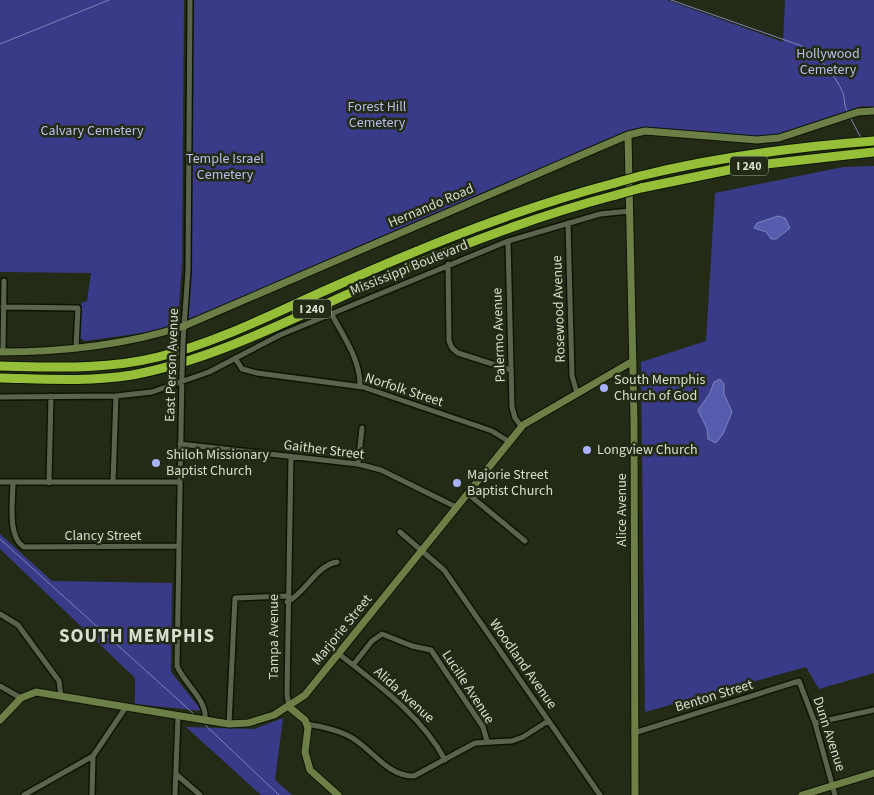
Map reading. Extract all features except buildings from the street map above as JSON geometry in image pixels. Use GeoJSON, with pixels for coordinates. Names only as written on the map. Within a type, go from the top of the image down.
{"type":"FeatureCollection","features":[{"type":"Feature","properties":{"kind":"highway","name":"I 240"},"geometry":{"type":"LineString","coordinates":[[0,366],[107,366],[172,354],[226,333],[451,236],[550,201],[640,176],[730,158],[874,140]]}},
{"type":"Feature","properties":{"kind":"highway","name":"I 240"},"geometry":{"type":"LineString","coordinates":[[0,378],[118,377],[173,365],[225,346],[461,245],[543,216],[641,188],[748,166],[874,152]]}},
{"type":"Feature","properties":{"kind":"street","name":"East Person Avenue"},"geometry":{"type":"LineString","coordinates":[[190,0],[188,270],[181,382],[177,666],[182,676],[206,708],[205,721]]}},
{"type":"Feature","properties":{"kind":"street","name":"Hernando Road"},"geometry":{"type":"LineString","coordinates":[[2,352],[76,347],[143,337],[184,326],[628,135],[645,131],[757,140],[779,138],[858,112],[874,111]]}},
{"type":"Feature","properties":{"kind":"street","name":"Alice Avenue"},"geometry":{"type":"LineString","coordinates":[[628,135],[633,361],[634,795]]}},
{"type":"Feature","properties":{"kind":"street","name":"Mississippi Boulevard"},"geometry":{"type":"LineString","coordinates":[[0,397],[116,396],[139,394],[181,382],[209,372],[280,335],[331,313],[508,241],[600,214],[630,211]]}},
{"type":"Feature","properties":{"kind":"street","name":"Rosewood Avenue"},"geometry":{"type":"LineString","coordinates":[[568,223],[572,376],[577,393]]}},
{"type":"Feature","properties":{"kind":"street","name":"Palermo Avenue"},"geometry":{"type":"LineString","coordinates":[[508,241],[513,413],[522,426]]}},
{"type":"Feature","properties":{"kind":"street"},"geometry":{"type":"LineString","coordinates":[[448,264],[449,338],[452,348],[461,354],[511,370]]}},
{"type":"Feature","properties":{"kind":"street"},"geometry":{"type":"LineString","coordinates":[[2,352],[4,281]]}},
{"type":"Feature","properties":{"kind":"street"},"geometry":{"type":"LineString","coordinates":[[4,307],[78,308],[76,347]]}},
{"type":"Feature","properties":{"kind":"street"},"geometry":{"type":"LineString","coordinates":[[331,313],[356,360],[360,371],[360,386]]}},
{"type":"Feature","properties":{"kind":"street","name":"Norfolk Street"},"geometry":{"type":"LineString","coordinates":[[235,358],[242,369],[257,373],[360,386],[492,430],[508,441]]}},
{"type":"Feature","properties":{"kind":"street","name":"Marjorie Street"},"geometry":{"type":"LineString","coordinates":[[22,698],[36,692],[194,720],[229,724],[260,720],[289,707],[305,695],[339,654],[508,441],[522,426],[633,361]]}},
{"type":"Feature","properties":{"kind":"street"},"geometry":{"type":"LineString","coordinates":[[49,483],[51,396]]}},
{"type":"Feature","properties":{"kind":"street"},"geometry":{"type":"LineString","coordinates":[[113,482],[116,396]]}},
{"type":"Feature","properties":{"kind":"street"},"geometry":{"type":"LineString","coordinates":[[358,464],[362,428]]}},
{"type":"Feature","properties":{"kind":"street","name":"Gaither Street"},"geometry":{"type":"LineString","coordinates":[[180,444],[358,464],[381,470],[456,507]]}},
{"type":"Feature","properties":{"kind":"street","name":"Tampa Avenue"},"geometry":{"type":"LineString","coordinates":[[289,707],[286,694],[290,456]]}},
{"type":"Feature","properties":{"kind":"street"},"geometry":{"type":"LineString","coordinates":[[0,482],[179,482]]}},
{"type":"Feature","properties":{"kind":"street","name":"Clancy Street"},"geometry":{"type":"LineString","coordinates":[[13,483],[14,532],[18,542],[28,547],[178,546]]}},
{"type":"Feature","properties":{"kind":"street"},"geometry":{"type":"LineString","coordinates":[[467,493],[525,541]]}},
{"type":"Feature","properties":{"kind":"street","name":"Woodland Avenue"},"geometry":{"type":"LineString","coordinates":[[400,532],[444,570],[600,795]]}},
{"type":"Feature","properties":{"kind":"street"},"geometry":{"type":"LineString","coordinates":[[229,724],[235,598],[287,599],[298,597],[324,566],[336,562]]}},
{"type":"Feature","properties":{"kind":"street"},"geometry":{"type":"LineString","coordinates":[[0,614],[18,625],[59,681],[61,696]]}},
{"type":"Feature","properties":{"kind":"street","name":"Lucille Avenue"},"geometry":{"type":"LineString","coordinates":[[353,665],[372,641],[382,634],[412,646],[431,650],[483,727],[487,741]]}},
{"type":"Feature","properties":{"kind":"street","name":"Alida Avenue"},"geometry":{"type":"LineString","coordinates":[[339,654],[421,724],[435,740],[445,760]]}},
{"type":"Feature","properties":{"kind":"street","name":"Benton Street"},"geometry":{"type":"LineString","coordinates":[[634,733],[799,681]]}},
{"type":"Feature","properties":{"kind":"street","name":"Dunn Avenue"},"geometry":{"type":"LineString","coordinates":[[799,681],[814,723],[835,795]]}},
{"type":"Feature","properties":{"kind":"street"},"geometry":{"type":"LineString","coordinates":[[0,686],[22,698],[0,720]]}},
{"type":"Feature","properties":{"kind":"street"},"geometry":{"type":"LineString","coordinates":[[24,795],[93,756],[126,707]]}},
{"type":"Feature","properties":{"kind":"street"},"geometry":{"type":"LineString","coordinates":[[289,707],[305,720],[305,752],[310,770],[338,795]]}},
{"type":"Feature","properties":{"kind":"street"},"geometry":{"type":"LineString","coordinates":[[814,723],[874,710]]}},
{"type":"Feature","properties":{"kind":"street"},"geometry":{"type":"LineString","coordinates":[[175,795],[178,717]]}},
{"type":"Feature","properties":{"kind":"street"},"geometry":{"type":"LineString","coordinates":[[306,724],[347,735],[364,745],[395,773],[404,776],[414,776],[476,743],[512,741],[523,737],[548,721]]}},
{"type":"Feature","properties":{"kind":"street"},"geometry":{"type":"LineString","coordinates":[[92,795],[93,756]]}},
{"type":"Feature","properties":{"kind":"street"},"geometry":{"type":"LineString","coordinates":[[802,795],[874,773]]}},
{"type":"Feature","properties":{"kind":"street"},"geometry":{"type":"LineString","coordinates":[[176,774],[200,795]]}},
{"type":"Feature","properties":{"kind":"green space","name":"Calvary Cemetery"},"geometry":{"type":"Polygon","coordinates":[[[0,0],[184,0],[182,262],[178,322],[164,330],[85,341],[80,338],[81,303],[87,301],[91,273],[0,272],[0,0]]]}},
{"type":"Feature","properties":{"kind":"green space","name":"Forest Hill Cemetery"},"geometry":{"type":"Polygon","coordinates":[[[192,0],[667,0],[783,42],[785,0],[874,0],[874,107],[862,106],[778,136],[750,137],[637,130],[187,321],[192,0]]]}},
{"type":"Feature","properties":{"kind":"green space"},"geometry":{"type":"Polygon","coordinates":[[[874,166],[874,673],[819,689],[806,667],[645,712],[641,362],[706,341],[715,193],[843,167],[874,166]]]}},
{"type":"Feature","properties":{"kind":"green space"},"geometry":{"type":"Polygon","coordinates":[[[0,534],[52,581],[172,583],[171,672],[202,711],[135,704],[135,678],[0,549],[0,534]]]}},
{"type":"Feature","properties":{"kind":"green space"},"geometry":{"type":"Polygon","coordinates":[[[283,718],[275,780],[292,795],[261,795],[186,727],[254,729],[283,718]]]}},
{"type":"Feature","properties":{"kind":"water"},"geometry":{"type":"Polygon","coordinates":[[[778,216],[785,218],[790,228],[776,239],[771,239],[766,232],[754,228],[757,223],[778,216]]]}},
{"type":"Feature","properties":{"kind":"water"},"geometry":{"type":"Polygon","coordinates":[[[720,379],[724,384],[724,394],[732,412],[723,434],[716,443],[708,439],[707,429],[698,410],[710,393],[714,382],[720,379]]]}},
{"type":"Feature","properties":{"kind":"waterway"},"geometry":{"type":"LineString","coordinates":[[0,44],[109,0]]}},
{"type":"Feature","properties":{"kind":"waterway"},"geometry":{"type":"LineString","coordinates":[[671,0],[802,46],[815,55],[831,72],[843,93],[847,112]]}},
{"type":"Feature","properties":{"kind":"waterway"},"geometry":{"type":"LineString","coordinates":[[850,117],[861,138]]}},
{"type":"Feature","properties":{"kind":"waterway"},"geometry":{"type":"LineString","coordinates":[[0,539],[195,715]]}},
{"type":"Feature","properties":{"kind":"waterway"},"geometry":{"type":"LineString","coordinates":[[203,723],[279,795]]}},
{"type":"Feature","properties":{"kind":"place","name":"South Memphis Church of God"},"geometry":{"type":"Point","coordinates":[604,388]}},
{"type":"Feature","properties":{"kind":"place","name":"Longview Church"},"geometry":{"type":"Point","coordinates":[587,450]}},
{"type":"Feature","properties":{"kind":"place","name":"Shiloh Missionary Baptist Church"},"geometry":{"type":"Point","coordinates":[156,463]}},
{"type":"Feature","properties":{"kind":"place","name":"Majorie Street Baptist Church"},"geometry":{"type":"Point","coordinates":[457,483]}},
{"type":"Feature","properties":{"kind":"district","name":"SOUTH MEMPHIS"},"geometry":{"type":"Point","coordinates":[137,636]}},
{"type":"Feature","properties":{"kind":"park label","name":"Hollywood Cemetery"},"geometry":{"type":"Point","coordinates":[828,62]}},
{"type":"Feature","properties":{"kind":"park label","name":"Temple Israel Cemetery"},"geometry":{"type":"Point","coordinates":[225,168]}}]}
